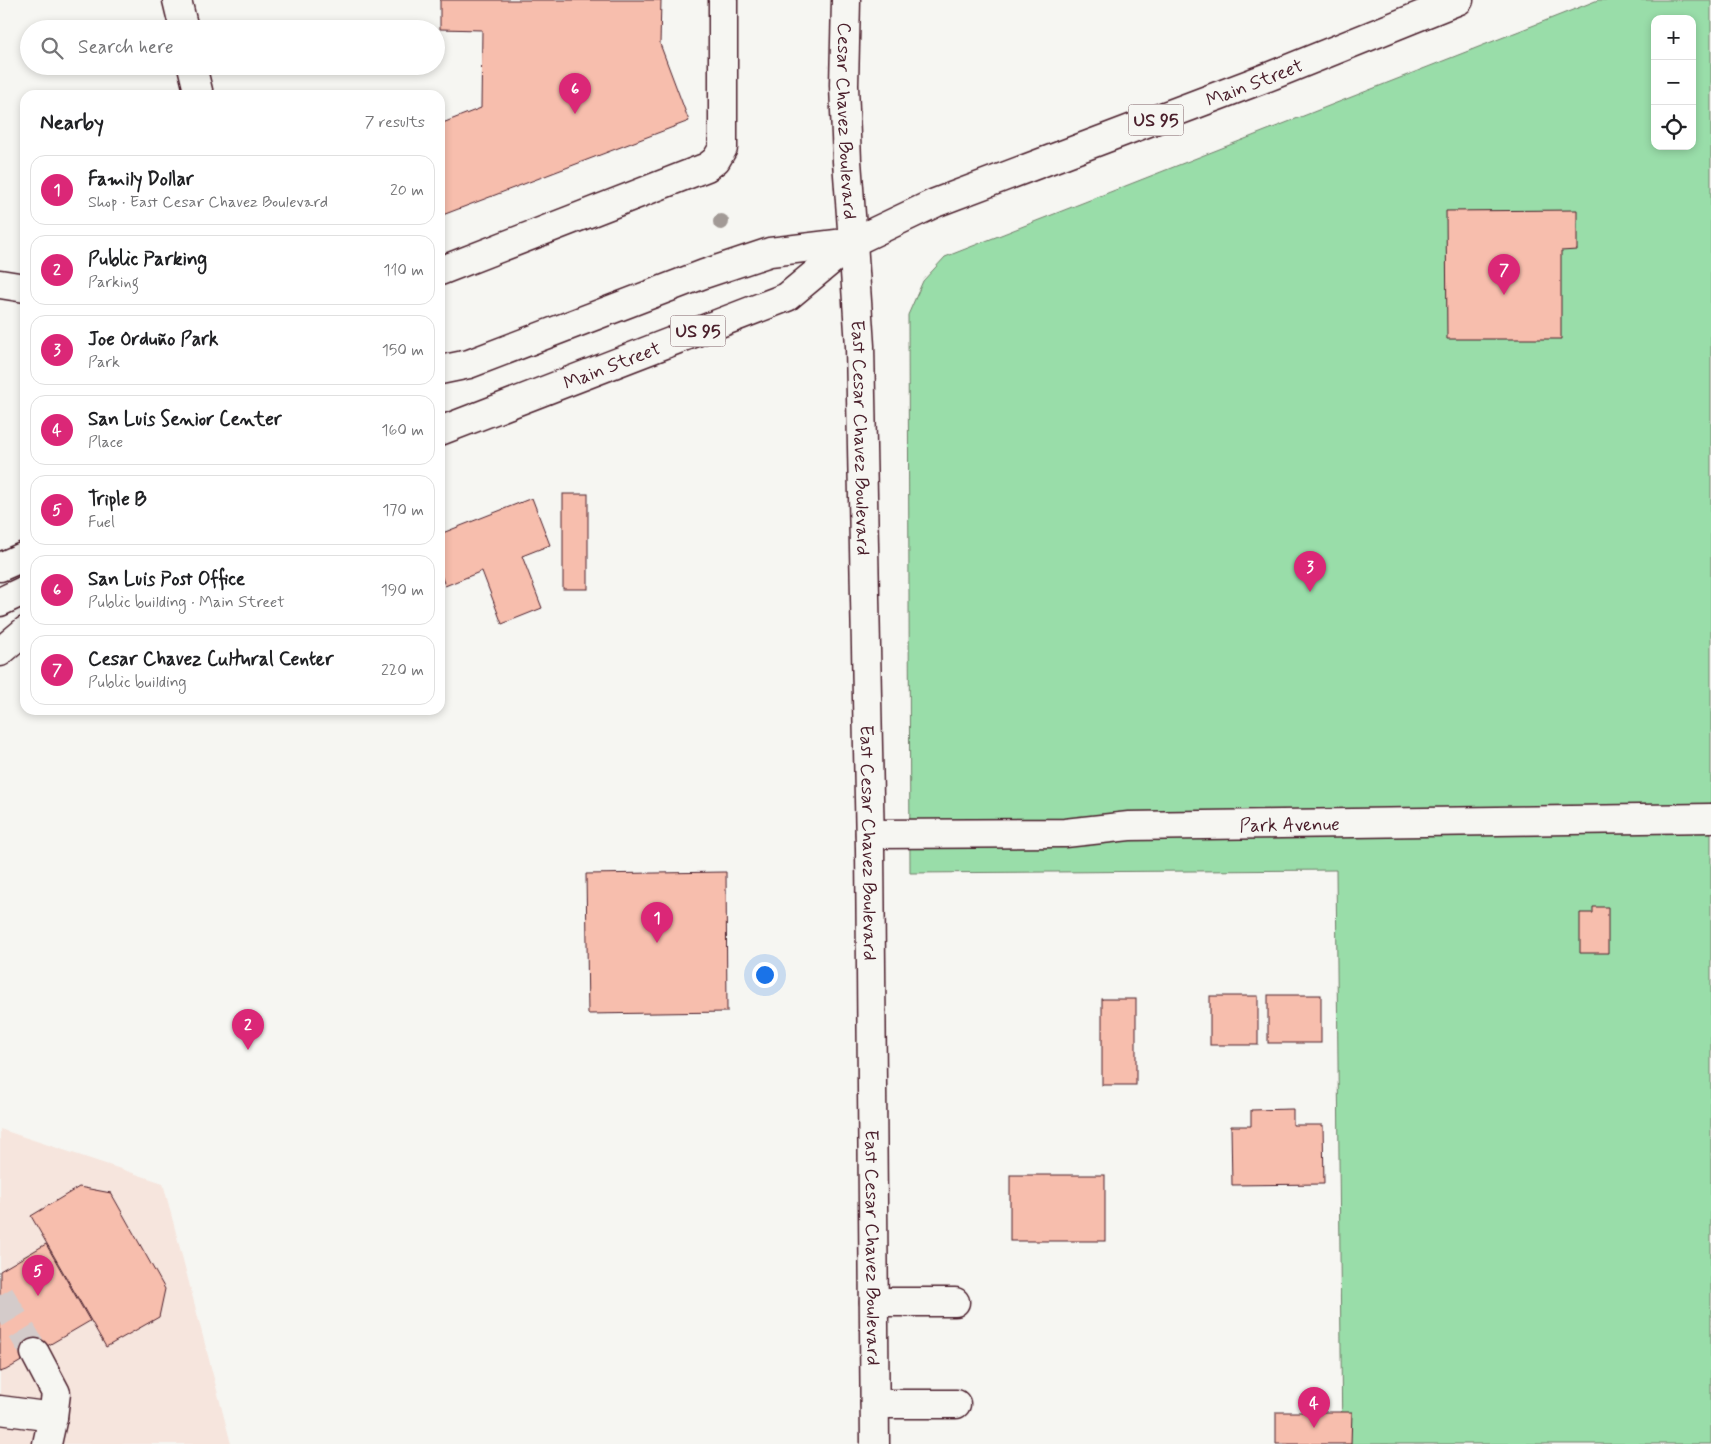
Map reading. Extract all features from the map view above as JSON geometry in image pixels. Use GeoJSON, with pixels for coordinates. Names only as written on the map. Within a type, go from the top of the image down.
{"type":"FeatureCollection","features":[{"type":"Feature","properties":{"kind":"main road"},"geometry":{"type":"LineString","coordinates":[[177,0],[182,20]]}},
{"type":"Feature","properties":{"kind":"main road"},"geometry":{"type":"LineString","coordinates":[[445,269],[706,166],[716,160],[723,148],[723,0]]}},
{"type":"Feature","properties":{"kind":"main road","name":"Cesar Chavez Boulevard"},"geometry":{"type":"LineString","coordinates":[[846,0],[844,85],[853,242]]}},
{"type":"Feature","properties":{"kind":"main road","name":"Main Street"},"geometry":{"type":"LineString","coordinates":[[445,429],[787,297],[853,242],[934,203],[1272,76],[1459,0]]}},
{"type":"Feature","properties":{"kind":"main road"},"geometry":{"type":"LineString","coordinates":[[194,75],[198,90]]}},
{"type":"Feature","properties":{"kind":"main road","name":"Main Street"},"geometry":{"type":"LineString","coordinates":[[445,376],[469,364],[704,274],[770,252],[853,242]]}},
{"type":"Feature","properties":{"kind":"main road","name":"East Cesar Chavez Boulevard"},"geometry":{"type":"LineString","coordinates":[[853,242],[860,346],[870,834],[875,1444]]}},
{"type":"Feature","properties":{"kind":"main road"},"geometry":{"type":"LineString","coordinates":[[0,284],[20,287]]}},
{"type":"Feature","properties":{"kind":"main road","name":"US 95"},"geometry":{"type":"LineString","coordinates":[[445,369],[469,364]]}},
{"type":"Feature","properties":{"kind":"main road"},"geometry":{"type":"LineString","coordinates":[[0,567],[20,558]]}},
{"type":"Feature","properties":{"kind":"main road"},"geometry":{"type":"LineString","coordinates":[[0,602],[20,592]]}},
{"type":"Feature","properties":{"kind":"main road"},"geometry":{"type":"LineString","coordinates":[[0,652],[20,635]]}},
{"type":"Feature","properties":{"kind":"main road","name":"Park Avenue"},"geometry":{"type":"LineString","coordinates":[[870,834],[1065,832],[1129,826],[1711,818]]}},
{"type":"Feature","properties":{"kind":"main road"},"geometry":{"type":"LineString","coordinates":[[874,1302],[955,1302]]}},
{"type":"Feature","properties":{"kind":"main road"},"geometry":{"type":"LineString","coordinates":[[35,1354],[56,1392],[47,1444]]}},
{"type":"Feature","properties":{"kind":"main road"},"geometry":{"type":"LineString","coordinates":[[875,1404],[956,1404]]}},
{"type":"Feature","properties":{"kind":"main road"},"geometry":{"type":"LineString","coordinates":[[0,1410],[53,1417]]}},
{"type":"Feature","properties":{"kind":"shaded area"},"geometry":{"type":"Polygon","coordinates":[[[0,1129],[163,1183],[231,1444],[0,1444],[0,1129]]]}},
{"type":"Feature","properties":{"kind":"green space"},"geometry":{"type":"Polygon","coordinates":[[[1598,0],[1711,0],[1711,1444],[1342,1444],[1336,870],[910,873],[908,315],[923,281],[945,257],[1598,0]]]}},
{"type":"Feature","properties":{"kind":"building"},"geometry":{"type":"Polygon","coordinates":[[[440,0],[661,0],[660,44],[689,121],[445,214],[445,122],[481,108],[482,30],[445,29],[445,20],[440,20],[440,0]]]}},
{"type":"Feature","properties":{"kind":"building"},"geometry":{"type":"Polygon","coordinates":[[[1577,210],[1577,250],[1561,251],[1561,339],[1447,339],[1446,211],[1577,210]]]}},
{"type":"Feature","properties":{"kind":"building"},"geometry":{"type":"Polygon","coordinates":[[[563,494],[588,494],[588,589],[563,589],[563,494]]]}},
{"type":"Feature","properties":{"kind":"building"},"geometry":{"type":"Polygon","coordinates":[[[532,498],[550,545],[522,556],[542,608],[502,624],[482,571],[445,586],[445,532],[532,498]]]}},
{"type":"Feature","properties":{"kind":"building"},"geometry":{"type":"Polygon","coordinates":[[[726,872],[727,1012],[588,1014],[586,874],[726,872]]]}},
{"type":"Feature","properties":{"kind":"building"},"geometry":{"type":"Polygon","coordinates":[[[1593,907],[1608,907],[1608,953],[1580,953],[1580,913],[1593,913],[1593,907]]]}},
{"type":"Feature","properties":{"kind":"building"},"geometry":{"type":"Polygon","coordinates":[[[1268,995],[1321,995],[1321,1043],[1268,1043],[1268,995]]]}},
{"type":"Feature","properties":{"kind":"building"},"geometry":{"type":"Polygon","coordinates":[[[1210,996],[1258,996],[1258,1045],[1210,1045],[1210,996]]]}},
{"type":"Feature","properties":{"kind":"building"},"geometry":{"type":"Polygon","coordinates":[[[1102,999],[1136,999],[1136,1085],[1102,1085],[1102,999]]]}},
{"type":"Feature","properties":{"kind":"building"},"geometry":{"type":"Polygon","coordinates":[[[1293,1109],[1293,1125],[1323,1125],[1324,1184],[1232,1185],[1231,1126],[1251,1126],[1251,1110],[1293,1109]]]}},
{"type":"Feature","properties":{"kind":"building"},"geometry":{"type":"Polygon","coordinates":[[[1010,1175],[1105,1175],[1105,1241],[1010,1241],[1010,1175]]]}},
{"type":"Feature","properties":{"kind":"building"},"geometry":{"type":"Polygon","coordinates":[[[79,1187],[111,1193],[165,1289],[159,1317],[106,1347],[31,1216],[79,1187]]]}},
{"type":"Feature","properties":{"kind":"building"},"geometry":{"type":"Polygon","coordinates":[[[46,1244],[90,1321],[0,1372],[0,1271],[46,1244]]]}},
{"type":"Feature","properties":{"kind":"building"},"geometry":{"type":"Polygon","coordinates":[[[1276,1412],[1352,1412],[1351,1444],[1276,1444],[1276,1412]]]}},
{"type":"Feature","properties":{"kind":"tunnel"},"geometry":{"type":"LineString","coordinates":[[0,1295],[35,1353]]}},
{"type":"Feature","properties":{"kind":"place","name":"San Luis Post Office"},"geometry":{"type":"Point","coordinates":[575,114]}},
{"type":"Feature","properties":{"kind":"place","name":"Cesar Chavez Cultural Center"},"geometry":{"type":"Point","coordinates":[1504,295]}},
{"type":"Feature","properties":{"kind":"place","name":"Joe Orduño Park"},"geometry":{"type":"Point","coordinates":[1310,592]}},
{"type":"Feature","properties":{"kind":"place","name":"Family Dollar"},"geometry":{"type":"Point","coordinates":[657,943]}},
{"type":"Feature","properties":{"kind":"place","name":"Public Parking"},"geometry":{"type":"Point","coordinates":[248,1050]}},
{"type":"Feature","properties":{"kind":"place","name":"Triple B"},"geometry":{"type":"Point","coordinates":[38,1296]}},
{"type":"Feature","properties":{"kind":"place","name":"San Luis Senior Center"},"geometry":{"type":"Point","coordinates":[1314,1428]}}]}
